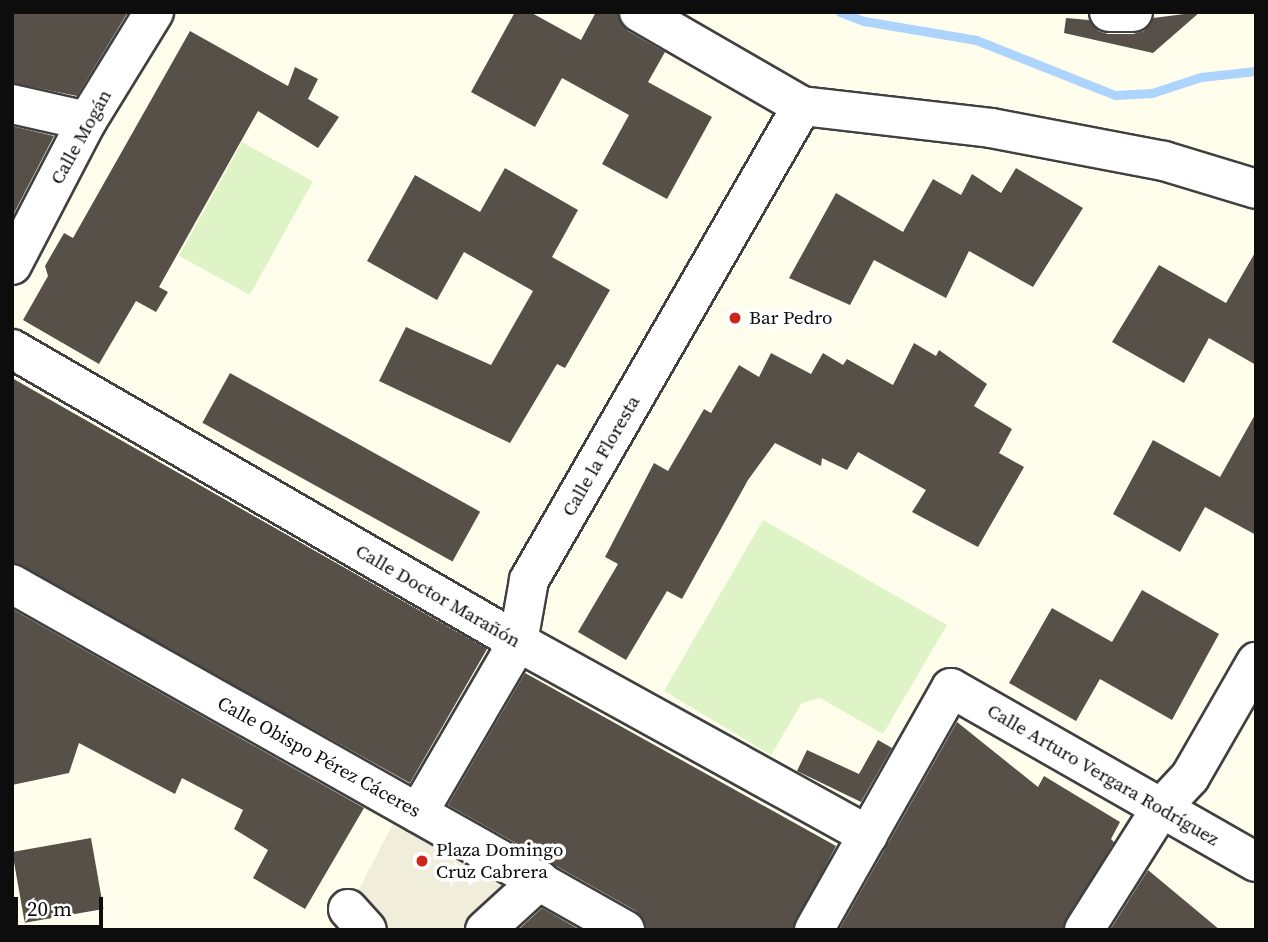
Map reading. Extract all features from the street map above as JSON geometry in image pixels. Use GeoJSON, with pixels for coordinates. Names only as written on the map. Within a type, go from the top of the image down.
{"type":"FeatureCollection","features":[{"type":"Feature","properties":{"kind":"street","name":"Calle Mogán"},"geometry":{"type":"LineString","coordinates":[[12,265],[87,121],[154,12]]}},
{"type":"Feature","properties":{"kind":"street"},"geometry":{"type":"LineString","coordinates":[[639,12],[802,106],[991,128],[1164,162],[1256,189]]}},
{"type":"Feature","properties":{"kind":"street"},"geometry":{"type":"LineString","coordinates":[[1109,12],[1133,12]]}},
{"type":"Feature","properties":{"kind":"street"},"geometry":{"type":"LineString","coordinates":[[12,104],[87,121]]}},
{"type":"Feature","properties":{"kind":"street","name":"Calle la Floresta"},"geometry":{"type":"LineString","coordinates":[[418,813],[518,642],[529,580],[802,106]]}},
{"type":"Feature","properties":{"kind":"street","name":"Calle Doctor Marañón"},"geometry":{"type":"LineString","coordinates":[[12,349],[518,642],[868,835]]}},
{"type":"Feature","properties":{"kind":"street","name":"Calle Obispo Pérez Cáceres"},"geometry":{"type":"LineString","coordinates":[[12,584],[625,930]]}},
{"type":"Feature","properties":{"kind":"street"},"geometry":{"type":"LineString","coordinates":[[1084,930],[1161,808],[1190,777],[1256,662]]}},
{"type":"Feature","properties":{"kind":"street","name":"Calle Arturo Vergara Rodríguez"},"geometry":{"type":"LineString","coordinates":[[868,835],[951,688],[1256,862]]}},
{"type":"Feature","properties":{"kind":"street"},"geometry":{"type":"LineString","coordinates":[[814,930],[868,835]]}},
{"type":"Feature","properties":{"kind":"street"},"geometry":{"type":"LineString","coordinates":[[485,930],[540,880]]}},
{"type":"Feature","properties":{"kind":"green space"},"geometry":{"type":"Polygon","coordinates":[[[242,142],[313,181],[250,295],[179,256],[242,142]]]}},
{"type":"Feature","properties":{"kind":"green space"},"geometry":{"type":"Polygon","coordinates":[[[763,520],[947,625],[883,734],[820,698],[802,703],[771,755],[664,691],[763,520]]]}},
{"type":"Feature","properties":{"kind":"shaded area","name":"Plaza Domingo Cruz Cabrera"},"geometry":{"type":"Polygon","coordinates":[[[396,818],[545,904],[516,930],[352,930],[343,920],[396,818]]]}},
{"type":"Feature","properties":{"kind":"building"},"geometry":{"type":"Polygon","coordinates":[[[12,12],[128,12],[77,96],[12,83],[12,12]]]}},
{"type":"Feature","properties":{"kind":"building"},"geometry":{"type":"Polygon","coordinates":[[[515,12],[530,12],[581,40],[596,12],[617,12],[628,31],[665,52],[648,82],[712,117],[667,199],[602,164],[629,115],[562,78],[535,127],[471,92],[515,12]]]}},
{"type":"Feature","properties":{"kind":"building"},"geometry":{"type":"Polygon","coordinates":[[[1200,12],[1153,53],[1064,33],[1066,18],[1089,20],[1098,31],[1108,34],[1133,34],[1144,31],[1153,18],[1200,12]]]}},
{"type":"Feature","properties":{"kind":"building"},"geometry":{"type":"Polygon","coordinates":[[[190,31],[288,86],[295,67],[318,79],[308,99],[339,117],[318,148],[258,111],[159,287],[168,292],[156,312],[136,301],[99,364],[23,320],[48,276],[45,266],[64,233],[73,238],[190,31]]]}},
{"type":"Feature","properties":{"kind":"building"},"geometry":{"type":"Polygon","coordinates":[[[12,126],[54,136],[12,217],[12,126]]]}},
{"type":"Feature","properties":{"kind":"building"},"geometry":{"type":"Polygon","coordinates":[[[505,168],[578,210],[552,257],[610,290],[565,368],[557,364],[510,443],[379,381],[406,327],[491,365],[533,291],[464,252],[437,300],[367,261],[415,175],[480,212],[505,168]]]}},
{"type":"Feature","properties":{"kind":"building"},"geometry":{"type":"Polygon","coordinates":[[[1016,168],[1083,208],[1033,287],[969,251],[946,298],[874,260],[850,305],[789,278],[836,193],[903,232],[933,179],[961,195],[972,174],[1001,193],[1016,168]]]}},
{"type":"Feature","properties":{"kind":"building"},"geometry":{"type":"Polygon","coordinates":[[[1256,251],[1256,365],[1209,338],[1184,383],[1112,342],[1159,265],[1226,303],[1256,251]]]}},
{"type":"Feature","properties":{"kind":"building"},"geometry":{"type":"Polygon","coordinates":[[[914,343],[936,356],[939,350],[987,384],[974,406],[1012,429],[999,453],[1024,467],[978,547],[912,512],[926,490],[858,452],[847,470],[822,458],[821,466],[775,443],[748,480],[682,599],[667,591],[626,660],[578,632],[618,564],[605,557],[654,463],[668,471],[704,409],[711,413],[739,365],[759,377],[771,353],[811,374],[823,353],[843,365],[847,359],[893,385],[914,343]]]}},
{"type":"Feature","properties":{"kind":"building"},"geometry":{"type":"Polygon","coordinates":[[[230,373],[480,512],[453,562],[202,423],[230,373]]]}},
{"type":"Feature","properties":{"kind":"building"},"geometry":{"type":"Polygon","coordinates":[[[12,378],[487,649],[410,783],[12,562],[12,378]]]}},
{"type":"Feature","properties":{"kind":"building"},"geometry":{"type":"Polygon","coordinates":[[[1256,413],[1256,535],[1205,507],[1180,552],[1113,514],[1153,440],[1220,477],[1256,413]]]}},
{"type":"Feature","properties":{"kind":"building"},"geometry":{"type":"Polygon","coordinates":[[[1142,590],[1219,634],[1172,720],[1100,679],[1076,721],[1009,683],[1052,608],[1112,642],[1142,590]]]}},
{"type":"Feature","properties":{"kind":"building"},"geometry":{"type":"Polygon","coordinates":[[[12,609],[364,808],[305,909],[253,878],[268,850],[234,829],[243,810],[182,778],[175,794],[79,743],[69,773],[12,785],[12,609]]]}},
{"type":"Feature","properties":{"kind":"building"},"geometry":{"type":"Polygon","coordinates":[[[525,673],[836,846],[792,930],[647,930],[636,911],[448,805],[525,673]]]}},
{"type":"Feature","properties":{"kind":"building"},"geometry":{"type":"Polygon","coordinates":[[[957,722],[1038,787],[1044,776],[1120,822],[1111,839],[1114,842],[1062,930],[839,930],[957,722]]]}},
{"type":"Feature","properties":{"kind":"building"},"geometry":{"type":"Polygon","coordinates":[[[878,740],[892,748],[861,802],[797,771],[807,750],[859,774],[878,740]]]}},
{"type":"Feature","properties":{"kind":"building"},"geometry":{"type":"Polygon","coordinates":[[[91,838],[104,909],[25,923],[12,852],[91,838]]]}},
{"type":"Feature","properties":{"kind":"building"},"geometry":{"type":"Polygon","coordinates":[[[1148,870],[1220,930],[1110,930],[1148,870]]]}},
{"type":"Feature","properties":{"kind":"building"},"geometry":{"type":"Polygon","coordinates":[[[542,908],[580,930],[518,930],[542,908]]]}},
{"type":"Feature","properties":{"kind":"waterway"},"geometry":{"type":"LineString","coordinates":[[840,12],[864,21],[976,40],[1115,95],[1152,93],[1201,77],[1256,71]]}},
{"type":"Feature","properties":{"kind":"place","name":"Bar Pedro"},"geometry":{"type":"Point","coordinates":[735,318]}},
{"type":"Feature","properties":{"kind":"place","name":"Plaza Domingo Cruz Cabrera"},"geometry":{"type":"Point","coordinates":[422,861]}}]}
